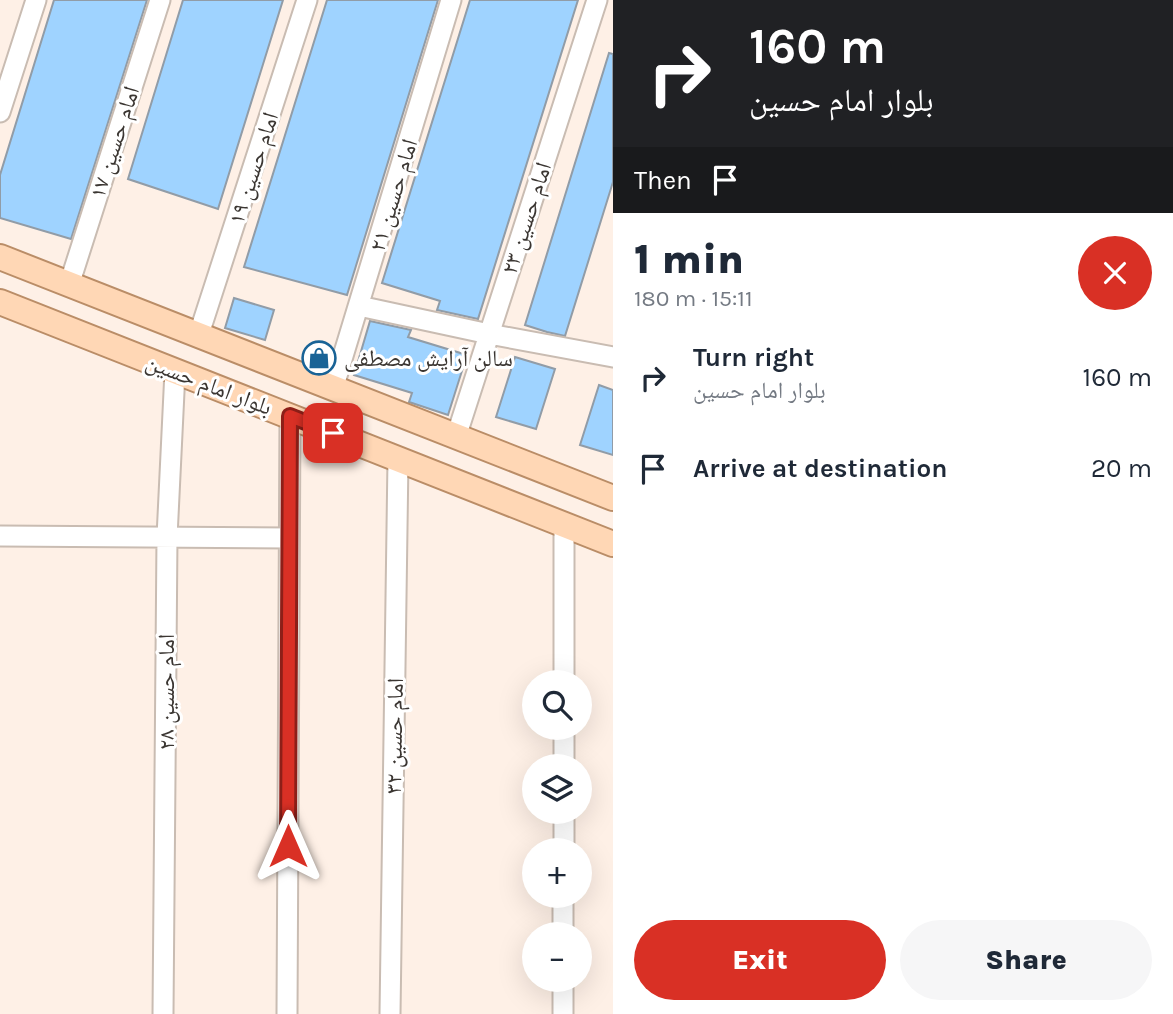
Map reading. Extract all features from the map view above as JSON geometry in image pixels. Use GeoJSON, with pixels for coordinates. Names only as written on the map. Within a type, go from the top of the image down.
{"type":"FeatureCollection","features":[{"type":"Feature","properties":{"kind":"main road","name":"بلوار امام حسین"},"geometry":{"type":"LineString","coordinates":[[0,257],[613,498]]}},
{"type":"Feature","properties":{"kind":"main road","name":"بلوار امام حسین"},"geometry":{"type":"LineString","coordinates":[[0,302],[613,544]]}},
{"type":"Feature","properties":{"kind":"street"},"geometry":{"type":"LineString","coordinates":[[0,112],[36,0]]}},
{"type":"Feature","properties":{"kind":"street","name":"امام حسین ۱۷"},"geometry":{"type":"LineString","coordinates":[[69,285],[160,0]]}},
{"type":"Feature","properties":{"kind":"street","name":"امام حسین ۱۹"},"geometry":{"type":"LineString","coordinates":[[198,337],[307,0]]}},
{"type":"Feature","properties":{"kind":"street","name":"امام حسین ۲۱"},"geometry":{"type":"LineString","coordinates":[[333,389],[451,0]]}},
{"type":"Feature","properties":{"kind":"street","name":"امام حسین ۲۳"},"geometry":{"type":"LineString","coordinates":[[456,436],[597,0]]}},
{"type":"Feature","properties":{"kind":"street"},"geometry":{"type":"LineString","coordinates":[[359,306],[613,357]]}},
{"type":"Feature","properties":{"kind":"street","name":"امام حسین ۲۸"},"geometry":{"type":"LineString","coordinates":[[163,1014],[167,537],[175,371]]}},
{"type":"Feature","properties":{"kind":"street"},"geometry":{"type":"LineString","coordinates":[[288,1014],[290,416]]}},
{"type":"Feature","properties":{"kind":"street","name":"امام حسین ۳۲"},"geometry":{"type":"LineString","coordinates":[[390,1014],[398,459]]}},
{"type":"Feature","properties":{"kind":"street"},"geometry":{"type":"LineString","coordinates":[[564,670],[565,524]]}},
{"type":"Feature","properties":{"kind":"street"},"geometry":{"type":"LineString","coordinates":[[0,536],[289,538]]}},
{"type":"Feature","properties":{"kind":"street"},"geometry":{"type":"LineString","coordinates":[[563,992],[563,1014]]}},
{"type":"Feature","properties":{"kind":"building"},"geometry":{"type":"Polygon","coordinates":[[[54,0],[147,0],[71,239],[0,218],[0,175],[54,0]]]}},
{"type":"Feature","properties":{"kind":"building"},"geometry":{"type":"Polygon","coordinates":[[[183,0],[283,0],[218,209],[128,179],[183,0]]]}},
{"type":"Feature","properties":{"kind":"building"},"geometry":{"type":"Polygon","coordinates":[[[327,0],[438,0],[347,295],[244,267],[327,0]]]}},
{"type":"Feature","properties":{"kind":"building"},"geometry":{"type":"Polygon","coordinates":[[[470,0],[578,0],[478,319],[437,310],[440,301],[382,283],[470,0]]]}},
{"type":"Feature","properties":{"kind":"building"},"geometry":{"type":"Polygon","coordinates":[[[609,53],[613,54],[613,182],[565,336],[525,325],[609,53]]]}},
{"type":"Feature","properties":{"kind":"building"},"geometry":{"type":"Polygon","coordinates":[[[234,298],[274,310],[265,340],[225,328],[234,298]]]}},
{"type":"Feature","properties":{"kind":"building"},"geometry":{"type":"Polygon","coordinates":[[[370,321],[411,330],[408,337],[467,355],[448,415],[409,402],[412,393],[354,375],[370,321]]]}},
{"type":"Feature","properties":{"kind":"building"},"geometry":{"type":"Polygon","coordinates":[[[515,357],[555,369],[536,429],[496,417],[515,357]]]}},
{"type":"Feature","properties":{"kind":"building"},"geometry":{"type":"Polygon","coordinates":[[[599,385],[613,390],[613,455],[580,445],[599,385]]]}},
{"type":"Feature","properties":{"kind":"place","name":"سالن آرایش مصطفی"},"geometry":{"type":"Point","coordinates":[319,358]}},
{"type":"Feature","properties":{"kind":"route"},"geometry":{"type":"LineString","coordinates":[[288,846],[290,416],[333,433]]}}]}
